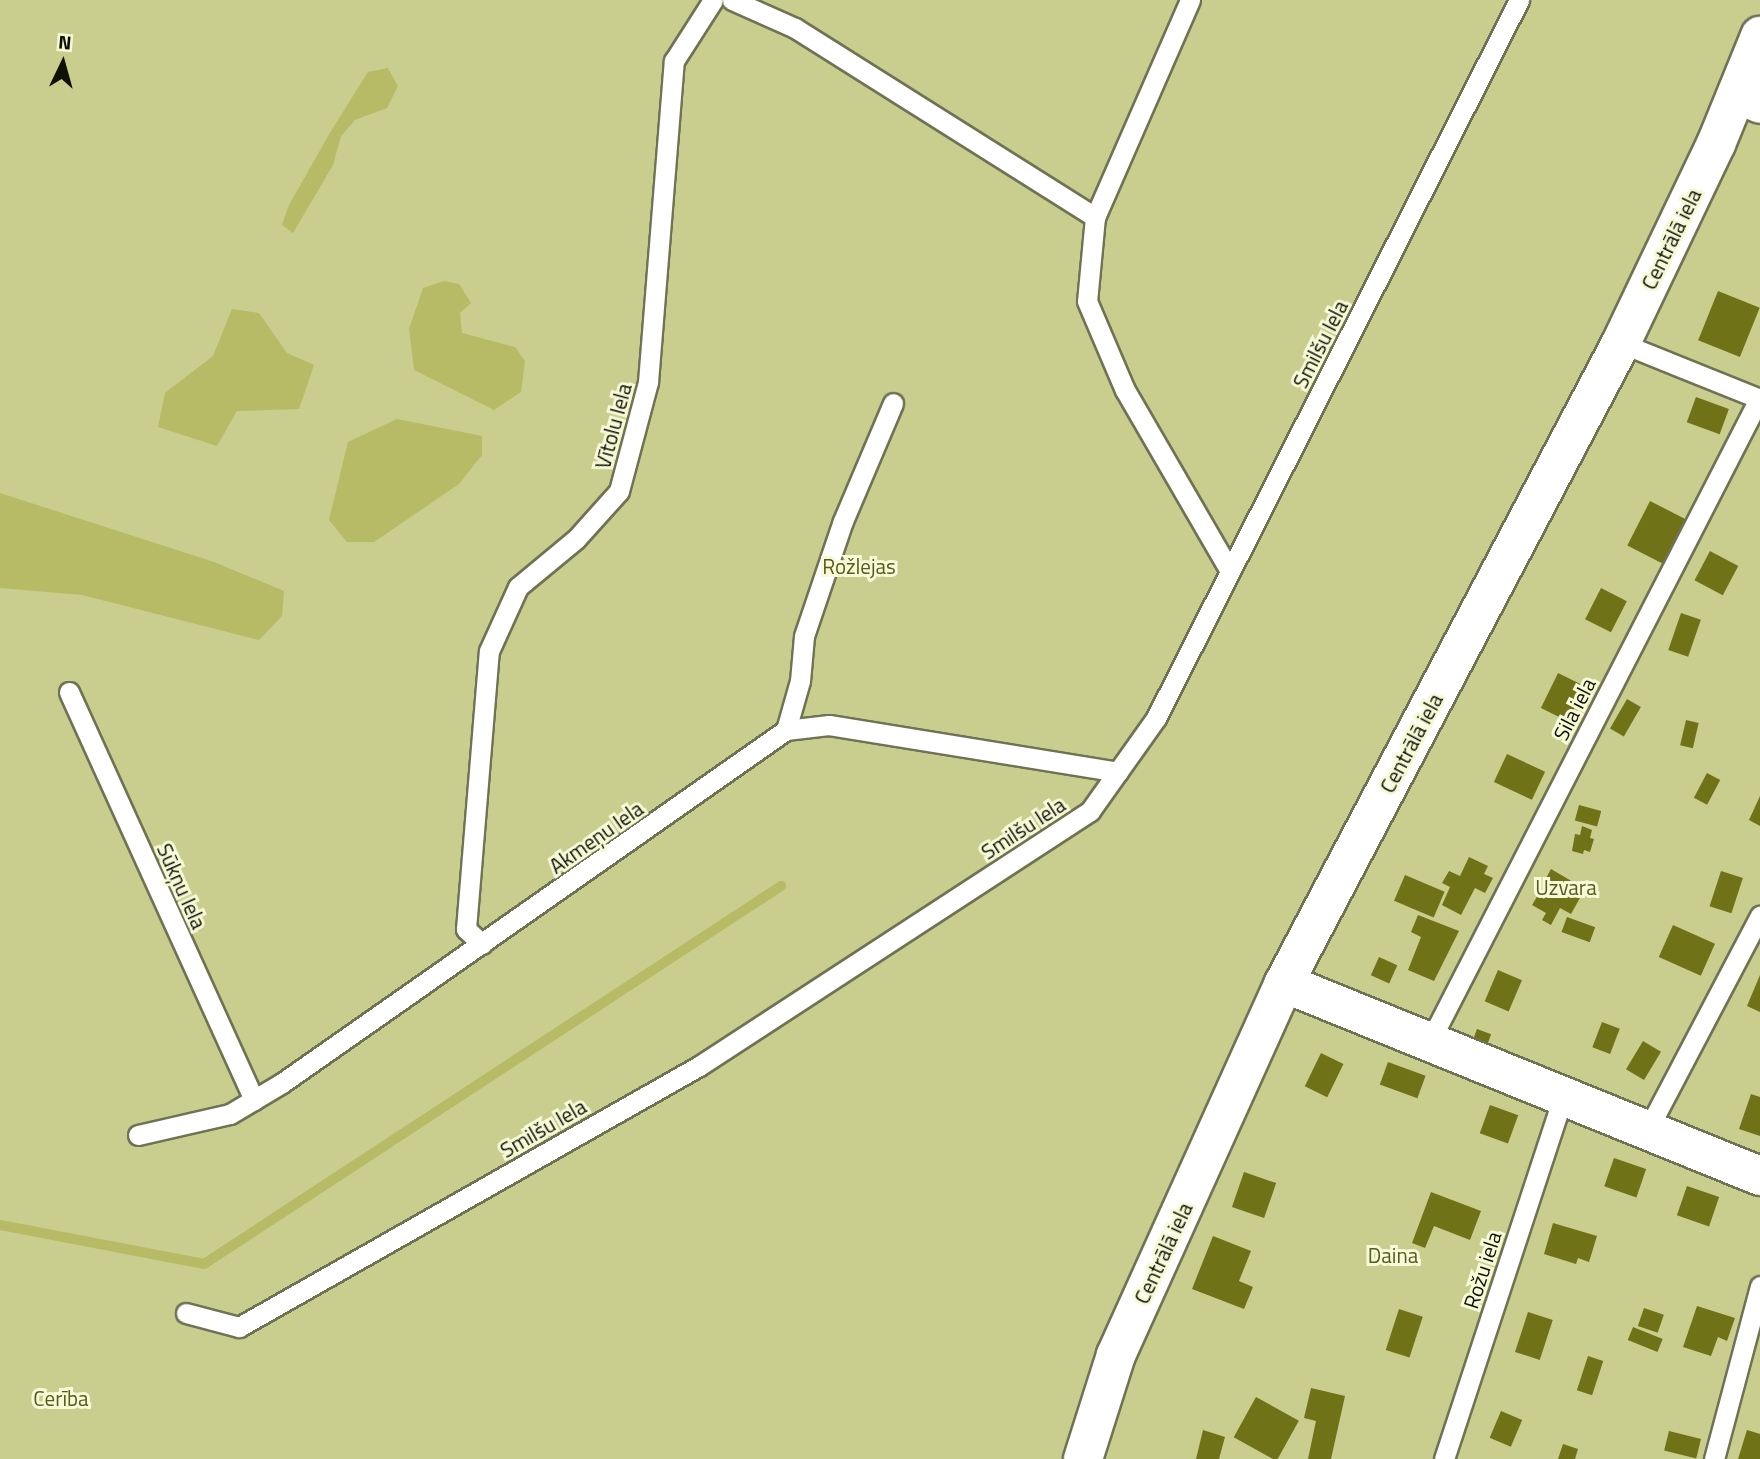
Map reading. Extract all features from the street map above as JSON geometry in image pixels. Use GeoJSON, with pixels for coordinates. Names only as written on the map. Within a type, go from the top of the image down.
{"type":"FeatureCollection","features":[{"type":"Feature","properties":{"kind":"street","name":"Centrālā iela"},"geometry":{"type":"LineString","coordinates":[[1083,1459],[1116,1354],[1284,983],[1749,99],[1760,36]]}},
{"type":"Feature","properties":{"kind":"street"},"geometry":{"type":"LineString","coordinates":[[1284,983],[1760,1176]]}},
{"type":"Feature","properties":{"kind":"lane","name":"Vītolu Iela"},"geometry":{"type":"LineString","coordinates":[[482,944],[466,929],[489,650],[518,587],[576,539],[618,491],[648,382],[674,61],[713,0]]}},
{"type":"Feature","properties":{"kind":"lane"},"geometry":{"type":"LineString","coordinates":[[732,0],[795,28],[1095,217]]}},
{"type":"Feature","properties":{"kind":"lane"},"geometry":{"type":"LineString","coordinates":[[1190,0],[1095,217],[1087,301],[1125,390],[1230,572]]}},
{"type":"Feature","properties":{"kind":"lane","name":"Smilšu Iela"},"geometry":{"type":"LineString","coordinates":[[186,1313],[239,1327],[699,1066],[1090,811],[1156,718],[1519,0]]}},
{"type":"Feature","properties":{"kind":"lane"},"geometry":{"type":"LineString","coordinates":[[1621,343],[1760,399]]}},
{"type":"Feature","properties":{"kind":"lane","name":"Sila iela"},"geometry":{"type":"LineString","coordinates":[[1430,1041],[1760,399]]}},
{"type":"Feature","properties":{"kind":"lane"},"geometry":{"type":"LineString","coordinates":[[786,730],[800,681],[804,636],[843,521],[893,403]]}},
{"type":"Feature","properties":{"kind":"lane","name":"Sūkņu Iela"},"geometry":{"type":"LineString","coordinates":[[69,692],[254,1100]]}},
{"type":"Feature","properties":{"kind":"lane","name":"Akmeņu Iela"},"geometry":{"type":"LineString","coordinates":[[138,1135],[230,1114],[254,1100],[482,944],[786,730],[829,725],[1118,772]]}},
{"type":"Feature","properties":{"kind":"lane"},"geometry":{"type":"LineString","coordinates":[[1648,1129],[1760,916]]}},
{"type":"Feature","properties":{"kind":"lane","name":"Rožu iela"},"geometry":{"type":"LineString","coordinates":[[1444,1459],[1564,1095]]}},
{"type":"Feature","properties":{"kind":"lane"},"geometry":{"type":"LineString","coordinates":[[1714,1459],[1760,1286]]}},
{"type":"Feature","properties":{"kind":"green space","name":"Rožlejas"},"geometry":{"type":"Polygon","coordinates":[[[0,0],[1760,0],[1760,1459],[0,1459],[0,0]]]}},
{"type":"Feature","properties":{"kind":"shaded area"},"geometry":{"type":"Polygon","coordinates":[[[388,68],[398,86],[387,108],[355,120],[341,136],[333,165],[293,233],[282,225],[289,205],[331,131],[368,72],[388,68]]]}},
{"type":"Feature","properties":{"kind":"shaded area"},"geometry":{"type":"Polygon","coordinates":[[[444,281],[459,284],[471,303],[460,313],[462,333],[515,347],[525,361],[521,392],[494,410],[414,370],[409,329],[423,288],[444,281]]]}},
{"type":"Feature","properties":{"kind":"shaded area"},"geometry":{"type":"Polygon","coordinates":[[[232,309],[259,313],[287,353],[314,365],[299,409],[237,411],[217,446],[158,427],[165,393],[213,356],[232,309]]]}},
{"type":"Feature","properties":{"kind":"shaded area"},"geometry":{"type":"Polygon","coordinates":[[[397,419],[482,436],[482,455],[459,484],[374,542],[347,542],[329,520],[348,442],[397,419]]]}},
{"type":"Feature","properties":{"kind":"shaded area"},"geometry":{"type":"Polygon","coordinates":[[[0,493],[214,562],[284,591],[282,616],[259,640],[82,595],[0,588],[0,493]]]}},
{"type":"Feature","properties":{"kind":"building"},"geometry":{"type":"Polygon","coordinates":[[[1718,291],[1760,308],[1740,357],[1698,340],[1718,291]]]}},
{"type":"Feature","properties":{"kind":"building"},"geometry":{"type":"Polygon","coordinates":[[[1696,397],[1729,409],[1720,434],[1687,422],[1696,397]]]}},
{"type":"Feature","properties":{"kind":"building"},"geometry":{"type":"Polygon","coordinates":[[[1650,501],[1686,519],[1663,564],[1627,546],[1650,501]]]}},
{"type":"Feature","properties":{"kind":"building"},"geometry":{"type":"Polygon","coordinates":[[[1710,551],[1738,566],[1723,595],[1695,580],[1710,551]]]}},
{"type":"Feature","properties":{"kind":"building"},"geometry":{"type":"Polygon","coordinates":[[[1601,588],[1627,601],[1611,632],[1585,619],[1601,588]]]}},
{"type":"Feature","properties":{"kind":"building"},"geometry":{"type":"Polygon","coordinates":[[[1681,613],[1701,620],[1688,657],[1668,650],[1681,613]]]}},
{"type":"Feature","properties":{"kind":"building"},"geometry":{"type":"Polygon","coordinates":[[[1558,673],[1585,686],[1568,721],[1541,708],[1558,673]]]}},
{"type":"Feature","properties":{"kind":"building"},"geometry":{"type":"Polygon","coordinates":[[[1627,699],[1641,707],[1624,736],[1610,728],[1627,699]]]}},
{"type":"Feature","properties":{"kind":"building"},"geometry":{"type":"Polygon","coordinates":[[[1686,720],[1699,723],[1693,748],[1680,745],[1686,720]]]}},
{"type":"Feature","properties":{"kind":"building"},"geometry":{"type":"Polygon","coordinates":[[[1507,754],[1545,772],[1532,800],[1494,782],[1507,754]]]}},
{"type":"Feature","properties":{"kind":"building"},"geometry":{"type":"Polygon","coordinates":[[[1707,773],[1720,780],[1707,805],[1694,798],[1707,773]]]}},
{"type":"Feature","properties":{"kind":"building"},"geometry":{"type":"Polygon","coordinates":[[[1760,796],[1760,826],[1749,820],[1760,796]]]}},
{"type":"Feature","properties":{"kind":"building"},"geometry":{"type":"Polygon","coordinates":[[[1579,805],[1601,811],[1597,826],[1575,820],[1579,805]]]}},
{"type":"Feature","properties":{"kind":"building"},"geometry":{"type":"Polygon","coordinates":[[[1582,826],[1592,830],[1590,838],[1594,839],[1590,852],[1584,850],[1583,854],[1572,851],[1575,834],[1580,835],[1582,826]]]}},
{"type":"Feature","properties":{"kind":"building"},"geometry":{"type":"Polygon","coordinates":[[[1469,857],[1488,866],[1484,874],[1493,878],[1485,893],[1475,888],[1461,915],[1442,905],[1450,887],[1442,883],[1449,871],[1460,876],[1469,857]]]}},
{"type":"Feature","properties":{"kind":"building"},"geometry":{"type":"Polygon","coordinates":[[[1551,869],[1585,889],[1571,914],[1560,908],[1551,925],[1542,920],[1546,913],[1532,905],[1538,895],[1544,899],[1552,884],[1545,880],[1551,869]]]}},
{"type":"Feature","properties":{"kind":"building"},"geometry":{"type":"Polygon","coordinates":[[[1721,871],[1743,878],[1731,913],[1710,906],[1721,871]]]}},
{"type":"Feature","properties":{"kind":"building"},"geometry":{"type":"Polygon","coordinates":[[[1405,875],[1445,892],[1434,918],[1394,901],[1405,875]]]}},
{"type":"Feature","properties":{"kind":"building"},"geometry":{"type":"Polygon","coordinates":[[[1418,915],[1459,931],[1434,981],[1408,970],[1421,937],[1411,932],[1418,915]]]}},
{"type":"Feature","properties":{"kind":"building"},"geometry":{"type":"Polygon","coordinates":[[[1567,917],[1595,927],[1590,942],[1562,932],[1567,917]]]}},
{"type":"Feature","properties":{"kind":"building"},"geometry":{"type":"Polygon","coordinates":[[[1673,925],[1715,944],[1701,976],[1659,957],[1673,925]]]}},
{"type":"Feature","properties":{"kind":"building"},"geometry":{"type":"Polygon","coordinates":[[[1379,957],[1397,965],[1389,983],[1371,975],[1379,957]]]}},
{"type":"Feature","properties":{"kind":"building"},"geometry":{"type":"Polygon","coordinates":[[[1498,970],[1522,980],[1509,1011],[1485,1001],[1498,970]]]}},
{"type":"Feature","properties":{"kind":"building"},"geometry":{"type":"Polygon","coordinates":[[[1760,975],[1760,1012],[1747,1006],[1760,975]]]}},
{"type":"Feature","properties":{"kind":"building"},"geometry":{"type":"Polygon","coordinates":[[[1602,1022],[1620,1029],[1610,1054],[1592,1047],[1602,1022]]]}},
{"type":"Feature","properties":{"kind":"building"},"geometry":{"type":"Polygon","coordinates":[[[1477,1029],[1491,1034],[1487,1044],[1473,1039],[1477,1029]]]}},
{"type":"Feature","properties":{"kind":"building"},"geometry":{"type":"Polygon","coordinates":[[[1643,1041],[1661,1052],[1644,1080],[1626,1069],[1643,1041]]]}},
{"type":"Feature","properties":{"kind":"building"},"geometry":{"type":"Polygon","coordinates":[[[1321,1053],[1343,1064],[1327,1097],[1305,1086],[1321,1053]]]}},
{"type":"Feature","properties":{"kind":"building"},"geometry":{"type":"Polygon","coordinates":[[[1388,1062],[1426,1076],[1417,1098],[1380,1085],[1388,1062]]]}},
{"type":"Feature","properties":{"kind":"building"},"geometry":{"type":"Polygon","coordinates":[[[1751,1094],[1760,1097],[1760,1136],[1739,1129],[1751,1094]]]}},
{"type":"Feature","properties":{"kind":"building"},"geometry":{"type":"Polygon","coordinates":[[[1490,1105],[1518,1115],[1508,1143],[1480,1133],[1490,1105]]]}},
{"type":"Feature","properties":{"kind":"building"},"geometry":{"type":"Polygon","coordinates":[[[1614,1158],[1646,1169],[1636,1197],[1604,1186],[1614,1158]]]}},
{"type":"Feature","properties":{"kind":"building"},"geometry":{"type":"Polygon","coordinates":[[[1244,1172],[1276,1183],[1264,1218],[1232,1207],[1244,1172]]]}},
{"type":"Feature","properties":{"kind":"building"},"geometry":{"type":"Polygon","coordinates":[[[1687,1186],[1719,1197],[1709,1226],[1677,1215],[1687,1186]]]}},
{"type":"Feature","properties":{"kind":"building"},"geometry":{"type":"Polygon","coordinates":[[[1431,1192],[1481,1211],[1470,1240],[1434,1226],[1425,1248],[1412,1243],[1431,1192]]]}},
{"type":"Feature","properties":{"kind":"building"},"geometry":{"type":"Polygon","coordinates":[[[1553,1223],[1597,1236],[1589,1262],[1578,1258],[1576,1264],[1544,1254],[1553,1223]]]}},
{"type":"Feature","properties":{"kind":"building"},"geometry":{"type":"Polygon","coordinates":[[[1213,1236],[1251,1251],[1239,1281],[1253,1287],[1244,1309],[1192,1289],[1213,1236]]]}},
{"type":"Feature","properties":{"kind":"building"},"geometry":{"type":"Polygon","coordinates":[[[1697,1306],[1735,1318],[1727,1341],[1718,1337],[1711,1356],[1683,1347],[1697,1306]]]}},
{"type":"Feature","properties":{"kind":"building"},"geometry":{"type":"Polygon","coordinates":[[[1644,1308],[1664,1315],[1658,1333],[1638,1326],[1644,1308]]]}},
{"type":"Feature","properties":{"kind":"building"},"geometry":{"type":"Polygon","coordinates":[[[1399,1309],[1423,1317],[1409,1358],[1386,1350],[1399,1309]]]}},
{"type":"Feature","properties":{"kind":"building"},"geometry":{"type":"Polygon","coordinates":[[[1528,1312],[1553,1320],[1540,1360],[1515,1352],[1528,1312]]]}},
{"type":"Feature","properties":{"kind":"building"},"geometry":{"type":"Polygon","coordinates":[[[1633,1327],[1663,1339],[1657,1352],[1628,1340],[1633,1327]]]}},
{"type":"Feature","properties":{"kind":"building"},"geometry":{"type":"Polygon","coordinates":[[[1588,1356],[1603,1361],[1592,1395],[1577,1390],[1588,1356]]]}},
{"type":"Feature","properties":{"kind":"building"},"geometry":{"type":"Polygon","coordinates":[[[1311,1388],[1345,1396],[1331,1459],[1308,1459],[1316,1421],[1304,1418],[1311,1388]]]}},
{"type":"Feature","properties":{"kind":"building"},"geometry":{"type":"Polygon","coordinates":[[[1256,1397],[1299,1421],[1278,1459],[1234,1437],[1256,1397]]]}},
{"type":"Feature","properties":{"kind":"building"},"geometry":{"type":"Polygon","coordinates":[[[1501,1411],[1522,1420],[1511,1447],[1490,1438],[1501,1411]]]}},
{"type":"Feature","properties":{"kind":"building"},"geometry":{"type":"Polygon","coordinates":[[[1203,1430],[1225,1437],[1219,1459],[1196,1459],[1203,1430]]]}},
{"type":"Feature","properties":{"kind":"building"},"geometry":{"type":"Polygon","coordinates":[[[1747,1430],[1760,1434],[1760,1459],[1738,1459],[1747,1430]]]}},
{"type":"Feature","properties":{"kind":"building"},"geometry":{"type":"Polygon","coordinates":[[[1669,1431],[1701,1439],[1696,1458],[1664,1450],[1669,1431]]]}},
{"type":"Feature","properties":{"kind":"building"},"geometry":{"type":"Polygon","coordinates":[[[1563,1444],[1578,1449],[1575,1459],[1558,1459],[1563,1444]]]}},
{"type":"Feature","properties":{"kind":"waterway"},"geometry":{"type":"LineString","coordinates":[[0,1225],[204,1264],[781,886]]}},
{"type":"Feature","properties":{"kind":"park label","name":"Uzvara"},"geometry":{"type":"Point","coordinates":[1566,887]}},
{"type":"Feature","properties":{"kind":"park label","name":"Daina"},"geometry":{"type":"Point","coordinates":[1393,1255]}},
{"type":"Feature","properties":{"kind":"park label","name":"Cerība"},"geometry":{"type":"Point","coordinates":[61,1398]}}]}
